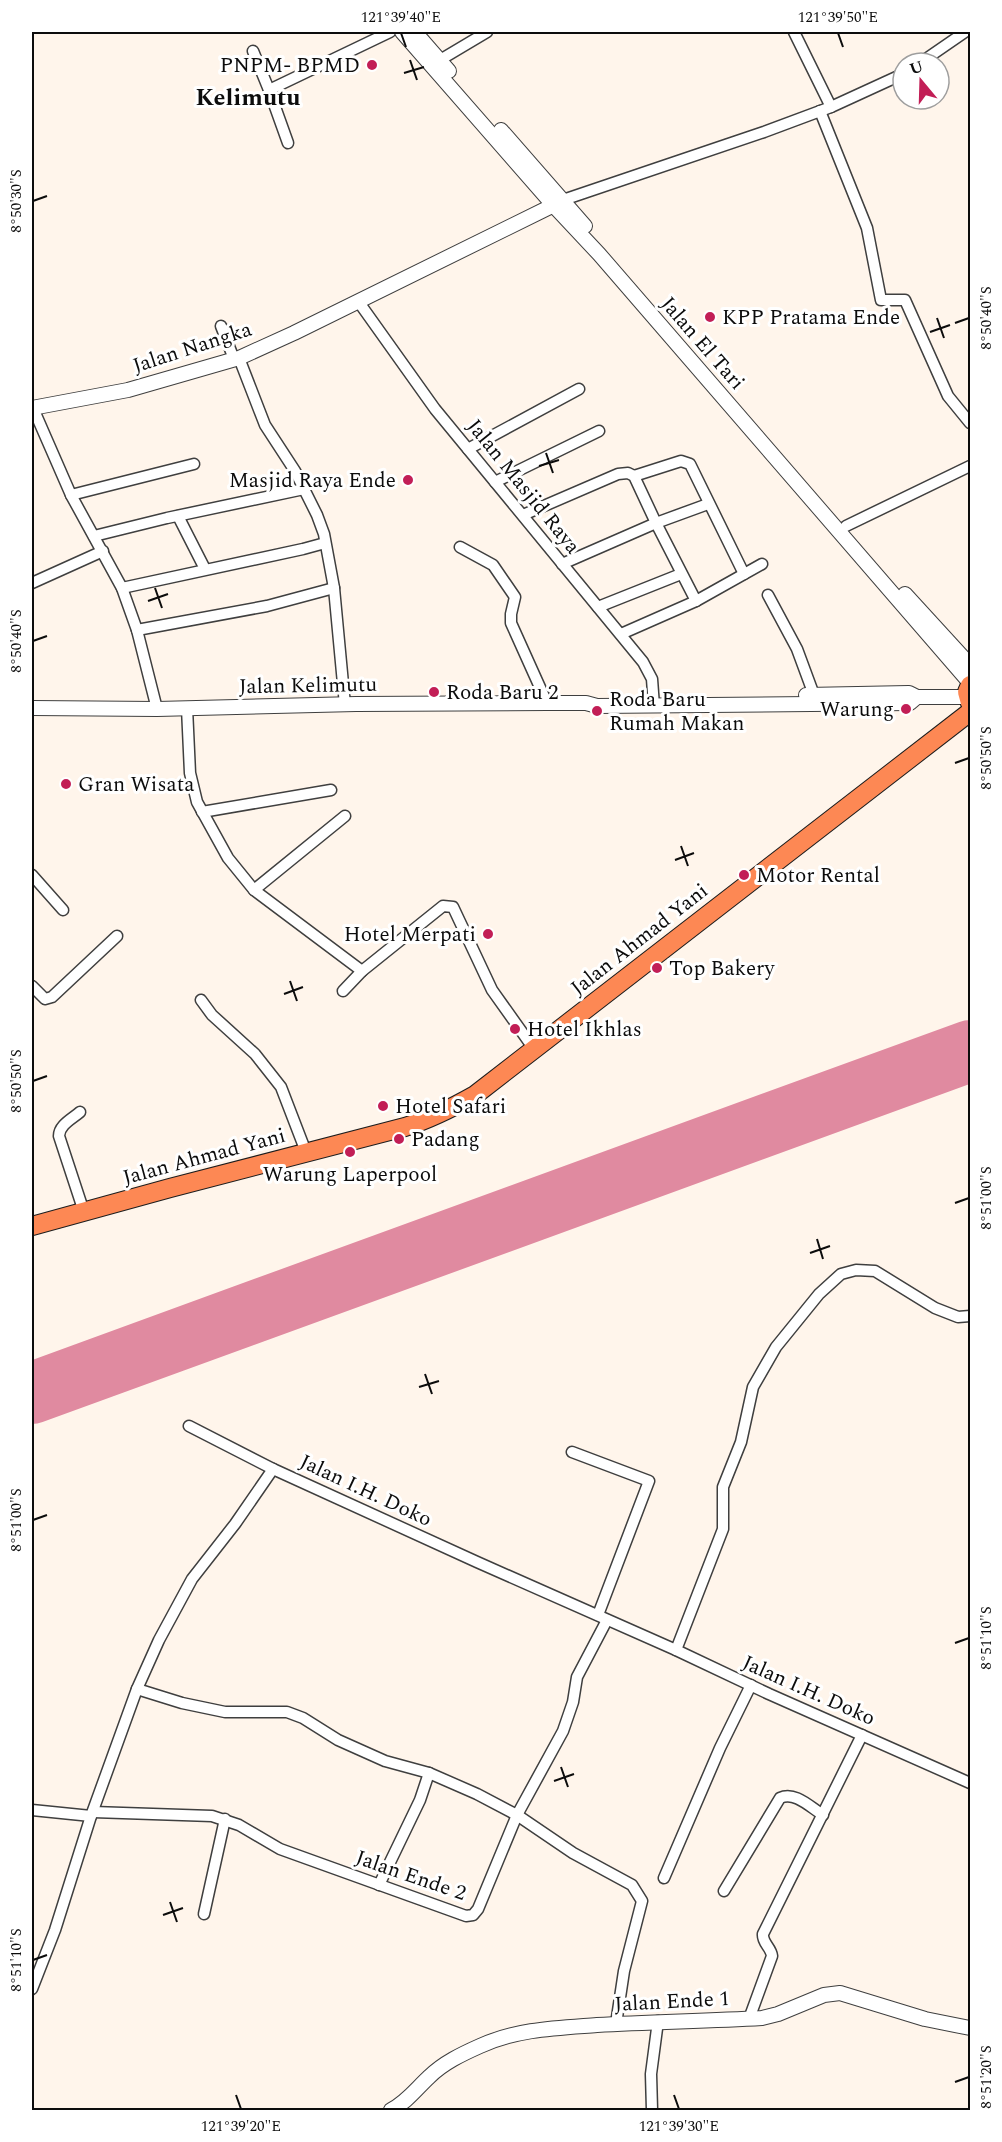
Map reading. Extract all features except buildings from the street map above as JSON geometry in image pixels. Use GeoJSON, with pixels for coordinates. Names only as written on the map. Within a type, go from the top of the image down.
{"type":"FeatureCollection","features":[{"type":"Feature","properties":{"kind":"highway","name":"Jalan Ahmad Yani"},"geometry":{"type":"LineString","coordinates":[[32,1226],[405,1127],[441,1114],[475,1095],[970,696]]}},
{"type":"Feature","properties":{"kind":"street"},"geometry":{"type":"LineString","coordinates":[[269,90],[390,32]]}},
{"type":"Feature","properties":{"kind":"street","name":"Jalan El Tari"},"geometry":{"type":"LineString","coordinates":[[402,32],[558,203]]}},
{"type":"Feature","properties":{"kind":"street","name":"Jalan El Tari"},"geometry":{"type":"LineString","coordinates":[[415,32],[599,254],[766,442],[846,526],[970,665]]}},
{"type":"Feature","properties":{"kind":"street"},"geometry":{"type":"LineString","coordinates":[[440,60],[487,32]]}},
{"type":"Feature","properties":{"kind":"street"},"geometry":{"type":"LineString","coordinates":[[794,32],[831,107]]}},
{"type":"Feature","properties":{"kind":"street"},"geometry":{"type":"LineString","coordinates":[[937,51],[965,32]]}},
{"type":"Feature","properties":{"kind":"street"},"geometry":{"type":"LineString","coordinates":[[253,51],[288,143]]}},
{"type":"Feature","properties":{"kind":"street"},"geometry":{"type":"LineString","coordinates":[[558,203],[764,132],[831,107],[891,80]]}},
{"type":"Feature","properties":{"kind":"street"},"geometry":{"type":"LineString","coordinates":[[820,111],[867,228],[880,300],[905,300],[948,396],[970,423]]}},
{"type":"Feature","properties":{"kind":"street","name":"Jalan Nangka"},"geometry":{"type":"LineString","coordinates":[[32,408],[128,390],[236,358],[558,203]]}},
{"type":"Feature","properties":{"kind":"street","name":"Jalan Masjid Raya"},"geometry":{"type":"LineString","coordinates":[[358,301],[435,409],[643,663],[652,679],[654,701]]}},
{"type":"Feature","properties":{"kind":"street"},"geometry":{"type":"LineString","coordinates":[[220,326],[265,424],[295,471],[324,534],[334,588],[345,705]]}},
{"type":"Feature","properties":{"kind":"street"},"geometry":{"type":"LineString","coordinates":[[468,449],[579,388]]}},
{"type":"Feature","properties":{"kind":"street"},"geometry":{"type":"LineString","coordinates":[[32,408],[71,495],[122,588],[137,630],[157,709]]}},
{"type":"Feature","properties":{"kind":"street"},"geometry":{"type":"LineString","coordinates":[[495,482],[599,431]]}},
{"type":"Feature","properties":{"kind":"street","name":"Jalan El Tari"},"geometry":{"type":"LineString","coordinates":[[766,442],[970,696]]}},
{"type":"Feature","properties":{"kind":"street"},"geometry":{"type":"LineString","coordinates":[[523,515],[623,472],[634,476],[681,461],[687,462],[744,574]]}},
{"type":"Feature","properties":{"kind":"street"},"geometry":{"type":"LineString","coordinates":[[71,495],[194,464]]}},
{"type":"Feature","properties":{"kind":"street"},"geometry":{"type":"LineString","coordinates":[[846,526],[970,466]]}},
{"type":"Feature","properties":{"kind":"street"},"geometry":{"type":"LineString","coordinates":[[634,476],[696,601]]}},
{"type":"Feature","properties":{"kind":"street"},"geometry":{"type":"LineString","coordinates":[[94,536],[304,489]]}},
{"type":"Feature","properties":{"kind":"street"},"geometry":{"type":"LineString","coordinates":[[562,564],[708,504]]}},
{"type":"Feature","properties":{"kind":"street"},"geometry":{"type":"LineString","coordinates":[[177,516],[205,569]]}},
{"type":"Feature","properties":{"kind":"street"},"geometry":{"type":"LineString","coordinates":[[122,588],[326,543]]}},
{"type":"Feature","properties":{"kind":"street"},"geometry":{"type":"LineString","coordinates":[[460,547],[494,565],[515,597],[511,614],[512,622],[547,703]]}},
{"type":"Feature","properties":{"kind":"street"},"geometry":{"type":"LineString","coordinates":[[32,583],[103,551]]}},
{"type":"Feature","properties":{"kind":"street"},"geometry":{"type":"LineString","coordinates":[[621,634],[696,601],[762,564]]}},
{"type":"Feature","properties":{"kind":"street"},"geometry":{"type":"LineString","coordinates":[[598,607],[681,574]]}},
{"type":"Feature","properties":{"kind":"street"},"geometry":{"type":"LineString","coordinates":[[137,630],[257,608],[334,588]]}},
{"type":"Feature","properties":{"kind":"street"},"geometry":{"type":"LineString","coordinates":[[768,595],[797,649],[814,695]]}},
{"type":"Feature","properties":{"kind":"street"},"geometry":{"type":"LineString","coordinates":[[654,701],[909,693],[917,697],[970,696]]}},
{"type":"Feature","properties":{"kind":"street"},"geometry":{"type":"LineString","coordinates":[[654,701],[910,703],[917,697]]}},
{"type":"Feature","properties":{"kind":"street","name":"Jalan Kelimutu"},"geometry":{"type":"LineString","coordinates":[[32,708],[157,709],[586,703],[596,698],[654,701]]}},
{"type":"Feature","properties":{"kind":"street"},"geometry":{"type":"LineString","coordinates":[[187,708],[190,772],[197,802],[228,858],[254,890],[362,970]]}},
{"type":"Feature","properties":{"kind":"street"},"geometry":{"type":"LineString","coordinates":[[202,812],[331,790]]}},
{"type":"Feature","properties":{"kind":"street"},"geometry":{"type":"LineString","coordinates":[[254,890],[345,816]]}},
{"type":"Feature","properties":{"kind":"street"},"geometry":{"type":"LineString","coordinates":[[32,875],[63,910]]}},
{"type":"Feature","properties":{"kind":"street"},"geometry":{"type":"LineString","coordinates":[[343,992],[362,970],[443,906],[453,907],[492,990],[534,1049]]}},
{"type":"Feature","properties":{"kind":"street"},"geometry":{"type":"LineString","coordinates":[[32,986],[45,999],[52,998],[117,936]]}},
{"type":"Feature","properties":{"kind":"street"},"geometry":{"type":"LineString","coordinates":[[201,1000],[212,1015],[255,1054],[277,1082],[291,1110],[306,1152]]}},
{"type":"Feature","properties":{"kind":"street"},"geometry":{"type":"LineString","coordinates":[[80,1112],[62,1126],[59,1136],[84,1212]]}},
{"type":"Feature","properties":{"kind":"street"},"geometry":{"type":"LineString","coordinates":[[676,1650],[723,1529],[723,1487],[741,1442],[753,1387],[776,1347],[819,1294],[841,1274],[856,1270],[874,1271],[935,1308],[958,1317],[970,1316]]}},
{"type":"Feature","properties":{"kind":"street"},"geometry":{"type":"LineString","coordinates":[[189,1426],[273,1469]]}},
{"type":"Feature","properties":{"kind":"street","name":"Jalan Ende 2"},"geometry":{"type":"LineString","coordinates":[[32,1810],[92,1814],[212,1816],[225,1819],[280,1849],[466,1916],[473,1915],[478,1909],[517,1815],[563,1731],[573,1702],[576,1677],[602,1617],[649,1481],[572,1452]]}},
{"type":"Feature","properties":{"kind":"street","name":"Jalan I.H. Doko"},"geometry":{"type":"LineString","coordinates":[[32,1989],[55,1930],[92,1814],[137,1689],[192,1579],[235,1524],[273,1469],[970,1783]]}},
{"type":"Feature","properties":{"kind":"street"},"geometry":{"type":"LineString","coordinates":[[664,1878],[720,1748],[751,1685]]}},
{"type":"Feature","properties":{"kind":"street"},"geometry":{"type":"LineString","coordinates":[[137,1689],[182,1703],[225,1712],[287,1712],[303,1718],[338,1740],[385,1761],[429,1773],[477,1794],[517,1815],[573,1853],[632,1885],[642,1901],[630,1942],[616,2024]]}},
{"type":"Feature","properties":{"kind":"street"},"geometry":{"type":"LineString","coordinates":[[749,2019],[772,1956],[770,1947],[763,1940],[763,1934],[862,1735]]}},
{"type":"Feature","properties":{"kind":"street"},"geometry":{"type":"LineString","coordinates":[[379,1885],[420,1800],[429,1773]]}},
{"type":"Feature","properties":{"kind":"street"},"geometry":{"type":"LineString","coordinates":[[724,1891],[780,1798],[787,1795],[794,1796],[823,1815]]}},
{"type":"Feature","properties":{"kind":"street"},"geometry":{"type":"LineString","coordinates":[[204,1914],[225,1819]]}},
{"type":"Feature","properties":{"kind":"street","name":"Jalan Ende 1"},"geometry":{"type":"LineString","coordinates":[[391,2110],[403,2102],[431,2074],[451,2060],[481,2045],[511,2035],[547,2028],[658,2021],[749,2019],[778,2014],[824,1995],[840,1994],[925,2019],[970,2028]]}},
{"type":"Feature","properties":{"kind":"street"},"geometry":{"type":"LineString","coordinates":[[652,2110],[651,2074],[658,2021]]}},
{"type":"Feature","properties":{"kind":"runway"},"geometry":{"type":"LineString","coordinates":[[32,1393],[970,1051]]}},
{"type":"Feature","properties":{"kind":"place","name":"PNPM- BPMD"},"geometry":{"type":"Point","coordinates":[372,65]}},
{"type":"Feature","properties":{"kind":"place","name":"KPP Pratama Ende"},"geometry":{"type":"Point","coordinates":[710,317]}},
{"type":"Feature","properties":{"kind":"place","name":"Masjid Raya Ende"},"geometry":{"type":"Point","coordinates":[408,480]}},
{"type":"Feature","properties":{"kind":"place","name":"Roda Baru 2"},"geometry":{"type":"Point","coordinates":[434,692]}},
{"type":"Feature","properties":{"kind":"place","name":"Warung"},"geometry":{"type":"Point","coordinates":[906,709]}},
{"type":"Feature","properties":{"kind":"place","name":"Roda Baru Rumah Makan"},"geometry":{"type":"Point","coordinates":[597,711]}},
{"type":"Feature","properties":{"kind":"place","name":"Gran Wisata"},"geometry":{"type":"Point","coordinates":[66,784]}},
{"type":"Feature","properties":{"kind":"place","name":"Motor Rental"},"geometry":{"type":"Point","coordinates":[744,875]}},
{"type":"Feature","properties":{"kind":"place","name":"Hotel Merpati"},"geometry":{"type":"Point","coordinates":[488,934]}},
{"type":"Feature","properties":{"kind":"place","name":"Top Bakery"},"geometry":{"type":"Point","coordinates":[657,968]}},
{"type":"Feature","properties":{"kind":"place","name":"Hotel Ikhlas"},"geometry":{"type":"Point","coordinates":[515,1029]}},
{"type":"Feature","properties":{"kind":"place","name":"Hotel Safari"},"geometry":{"type":"Point","coordinates":[383,1106]}},
{"type":"Feature","properties":{"kind":"place","name":"Padang"},"geometry":{"type":"Point","coordinates":[399,1139]}},
{"type":"Feature","properties":{"kind":"place","name":"Warung Laperpool"},"geometry":{"type":"Point","coordinates":[350,1152]}},
{"type":"Feature","properties":{"kind":"district","name":"Kelimutu"},"geometry":{"type":"Point","coordinates":[248,97]}}]}
